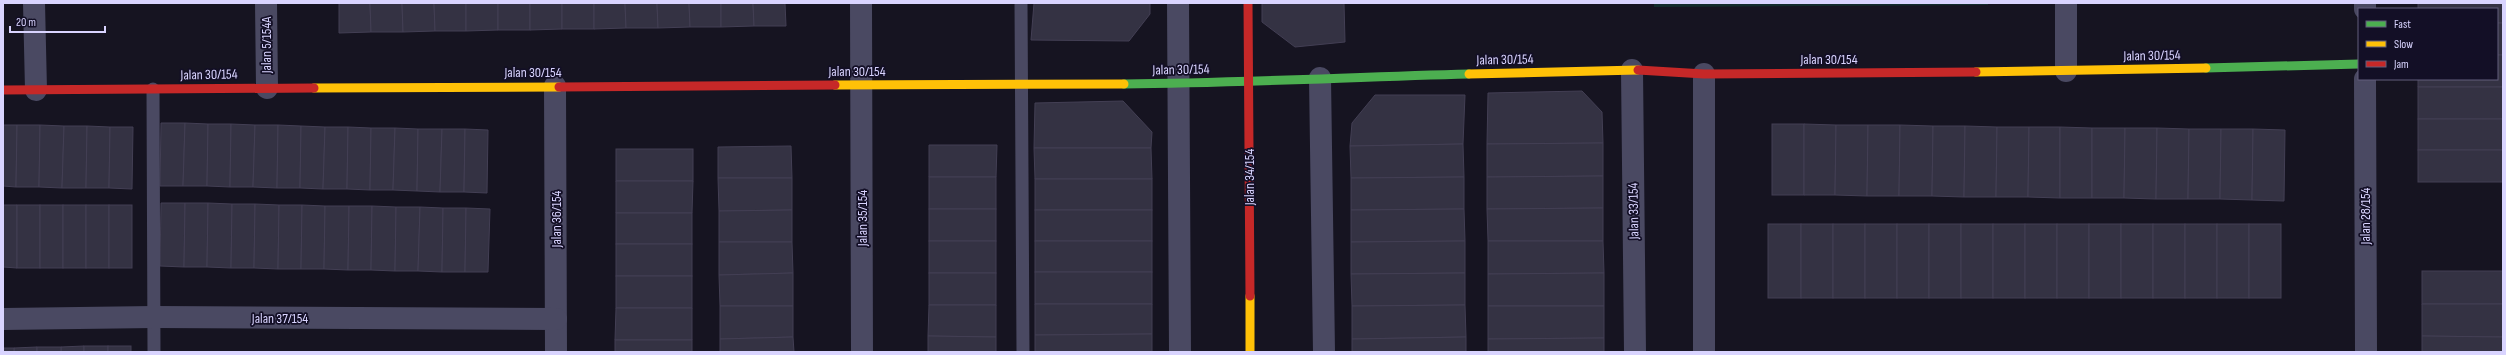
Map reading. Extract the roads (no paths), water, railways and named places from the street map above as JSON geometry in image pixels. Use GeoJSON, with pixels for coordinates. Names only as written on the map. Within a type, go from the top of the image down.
{"type":"FeatureCollection","features":[{"type":"Feature","properties":{"kind":"street"},"geometry":{"type":"LineString","coordinates":[[34,3],[36,90]]}},
{"type":"Feature","properties":{"kind":"street","name":"Jalan 5/154A"},"geometry":{"type":"LineString","coordinates":[[266,3],[266,88]]}},
{"type":"Feature","properties":{"kind":"street","name":"Jalan 35/154"},"geometry":{"type":"LineString","coordinates":[[861,3],[862,352]]}},
{"type":"Feature","properties":{"kind":"street"},"geometry":{"type":"LineString","coordinates":[[1178,3],[1180,352]]}},
{"type":"Feature","properties":{"kind":"street","name":"Jalan 34/154"},"geometry":{"type":"LineString","coordinates":[[1248,3],[1250,352]]}},
{"type":"Feature","properties":{"kind":"street"},"geometry":{"type":"LineString","coordinates":[[2066,3],[2066,71]]}},
{"type":"Feature","properties":{"kind":"street","name":"Jalan 30/154"},"geometry":{"type":"LineString","coordinates":[[3,90],[1249,83],[1320,78],[1632,70],[1704,74],[2066,71],[2358,64]]}},
{"type":"Feature","properties":{"kind":"street","name":"Jalan 33/154"},"geometry":{"type":"LineString","coordinates":[[1632,70],[1635,352]]}},
{"type":"Feature","properties":{"kind":"street"},"geometry":{"type":"LineString","coordinates":[[1704,74],[1704,352]]}},
{"type":"Feature","properties":{"kind":"street"},"geometry":{"type":"LineString","coordinates":[[1320,78],[1324,352]]}},
{"type":"Feature","properties":{"kind":"street","name":"Jalan 28/154"},"geometry":{"type":"LineString","coordinates":[[2365,80],[2366,352]]}},
{"type":"Feature","properties":{"kind":"street","name":"Jalan 36/154"},"geometry":{"type":"LineString","coordinates":[[555,86],[556,352]]}},
{"type":"Feature","properties":{"kind":"street","name":"Jalan 37/154"},"geometry":{"type":"LineString","coordinates":[[3,319],[154,317],[556,319]]}},
{"type":"Feature","properties":{"kind":"lane"},"geometry":{"type":"LineString","coordinates":[[1021,3],[1023,352]]}},
{"type":"Feature","properties":{"kind":"lane"},"geometry":{"type":"LineString","coordinates":[[153,89],[154,352]]}}]}
